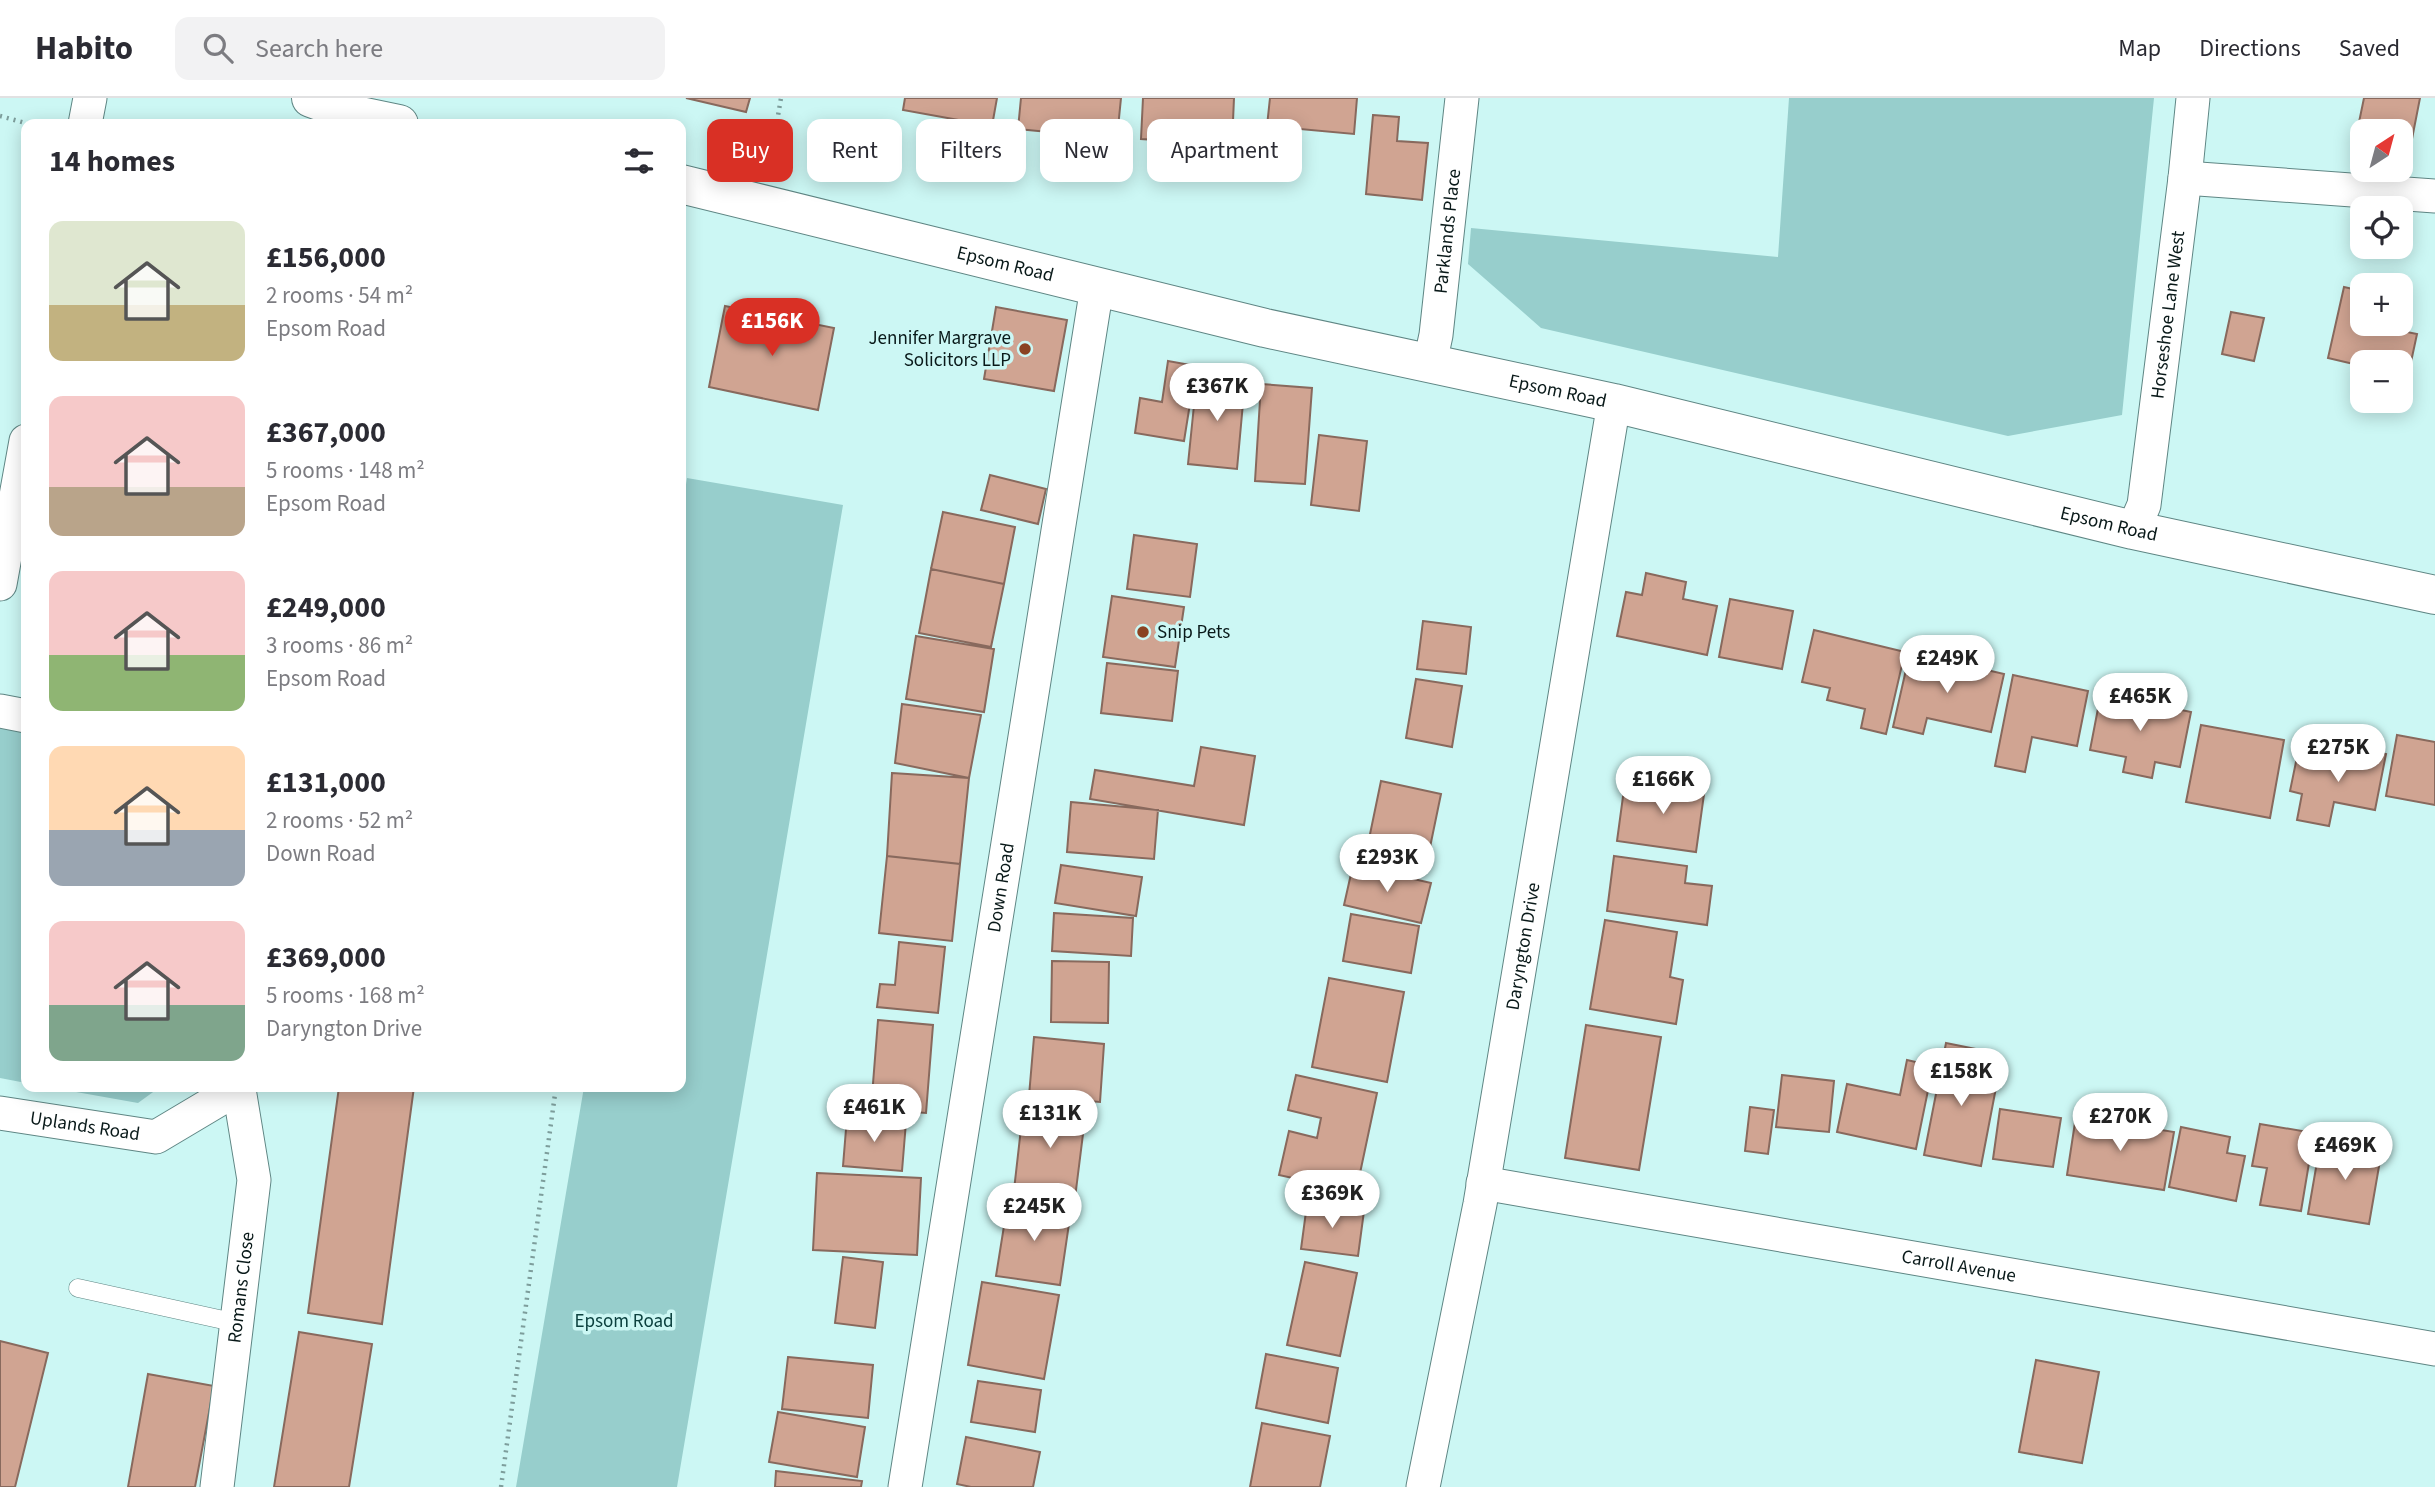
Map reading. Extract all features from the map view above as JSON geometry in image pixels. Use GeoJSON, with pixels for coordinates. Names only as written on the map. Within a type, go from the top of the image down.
{"type":"FeatureCollection","features":[{"type":"Feature","properties":{"kind":"main road"},"geometry":{"type":"LineString","coordinates":[[311,98],[360,107],[387,119]]}},
{"type":"Feature","properties":{"kind":"main road","name":"Epsom Road"},"geometry":{"type":"LineString","coordinates":[[686,190],[761,203],[1265,328],[1614,403],[2133,530],[2435,595]]}},
{"type":"Feature","properties":{"kind":"street"},"geometry":{"type":"LineString","coordinates":[[86,119],[90,98]]}},
{"type":"Feature","properties":{"kind":"street","name":"Parklands Place"},"geometry":{"type":"LineString","coordinates":[[1430,363],[1436,334],[1462,98]]}},
{"type":"Feature","properties":{"kind":"street","name":"Horseshoe Lane West"},"geometry":{"type":"LineString","coordinates":[[2133,530],[2144,505],[2193,98]]}},
{"type":"Feature","properties":{"kind":"street"},"geometry":{"type":"LineString","coordinates":[[2185,178],[2435,196]]}},
{"type":"Feature","properties":{"kind":"street","name":"Down Road"},"geometry":{"type":"LineString","coordinates":[[905,1487],[1097,287]]}},
{"type":"Feature","properties":{"kind":"street","name":"Daryngton Drive"},"geometry":{"type":"LineString","coordinates":[[1423,1487],[1483,1184],[1614,403]]}},
{"type":"Feature","properties":{"kind":"street"},"geometry":{"type":"LineString","coordinates":[[0,584],[21,468]]}},
{"type":"Feature","properties":{"kind":"street"},"geometry":{"type":"LineString","coordinates":[[0,711],[21,715]]}},
{"type":"Feature","properties":{"kind":"street","name":"Uplands Road"},"geometry":{"type":"LineString","coordinates":[[0,1113],[156,1137],[232,1092]]}},
{"type":"Feature","properties":{"kind":"street","name":"Romans Close"},"geometry":{"type":"LineString","coordinates":[[217,1487],[254,1180],[240,1092]]}},
{"type":"Feature","properties":{"kind":"street","name":"Carroll Avenue"},"geometry":{"type":"LineString","coordinates":[[1483,1184],[2435,1349]]}},
{"type":"Feature","properties":{"kind":"lane"},"geometry":{"type":"LineString","coordinates":[[78,1288],[237,1323]]}},
{"type":"Feature","properties":{"kind":"path"},"geometry":{"type":"LineString","coordinates":[[761,203],[781,98]]}},
{"type":"Feature","properties":{"kind":"path"},"geometry":{"type":"LineString","coordinates":[[0,116],[21,122]]}},
{"type":"Feature","properties":{"kind":"path"},"geometry":{"type":"LineString","coordinates":[[501,1487],[555,1092]]}},
{"type":"Feature","properties":{"kind":"green space"},"geometry":{"type":"Polygon","coordinates":[[[1789,98],[2154,98],[2122,415],[2008,436],[1541,328],[1468,264],[1471,228],[1778,257],[1789,98]]]}},
{"type":"Feature","properties":{"kind":"green space","name":"Epsom Road"},"geometry":{"type":"Polygon","coordinates":[[[687,478],[843,505],[677,1487],[516,1487],[583,1092],[686,1092],[687,478]]]}},
{"type":"Feature","properties":{"kind":"green space"},"geometry":{"type":"Polygon","coordinates":[[[0,721],[21,726],[21,1082],[0,1078],[0,721]]]}},
{"type":"Feature","properties":{"kind":"green space"},"geometry":{"type":"Polygon","coordinates":[[[76,1092],[153,1092],[138,1103],[76,1092]]]}},
{"type":"Feature","properties":{"kind":"building"},"geometry":{"type":"Polygon","coordinates":[[[686,98],[750,98],[746,112],[686,98]]]}},
{"type":"Feature","properties":{"kind":"building"},"geometry":{"type":"Polygon","coordinates":[[[905,98],[997,98],[993,119],[953,119],[903,110],[905,98]]]}},
{"type":"Feature","properties":{"kind":"building"},"geometry":{"type":"Polygon","coordinates":[[[1021,98],[1121,98],[1119,119],[1040,119],[1040,131],[1026,130],[1026,119],[1019,119],[1021,98]]]}},
{"type":"Feature","properties":{"kind":"building"},"geometry":{"type":"Polygon","coordinates":[[[1143,98],[1234,98],[1233,119],[1147,119],[1147,139],[1141,139],[1143,98]]]}},
{"type":"Feature","properties":{"kind":"building"},"geometry":{"type":"Polygon","coordinates":[[[1270,98],[1357,98],[1354,134],[1302,129],[1302,119],[1268,119],[1270,98]]]}},
{"type":"Feature","properties":{"kind":"building"},"geometry":{"type":"Polygon","coordinates":[[[2364,98],[2420,98],[2413,134],[2413,119],[2360,119],[2364,98]]]}},
{"type":"Feature","properties":{"kind":"building"},"geometry":{"type":"Polygon","coordinates":[[[1373,115],[1399,117],[1397,141],[1428,143],[1422,200],[1366,194],[1373,115]]]}},
{"type":"Feature","properties":{"kind":"building"},"geometry":{"type":"Polygon","coordinates":[[[2344,287],[2350,288],[2350,336],[2417,334],[2413,353],[2413,350],[2350,350],[2350,363],[2328,358],[2344,287]]]}},
{"type":"Feature","properties":{"kind":"building"},"geometry":{"type":"Polygon","coordinates":[[[725,306],[834,328],[818,410],[709,387],[725,306]]]}},
{"type":"Feature","properties":{"kind":"building","name":"Jennifer Margrave Solicitors LLP"},"geometry":{"type":"Polygon","coordinates":[[[996,307],[1067,320],[1054,391],[984,379],[996,307]]]}},
{"type":"Feature","properties":{"kind":"building"},"geometry":{"type":"Polygon","coordinates":[[[2231,312],[2264,318],[2254,361],[2222,354],[2231,312]]]}},
{"type":"Feature","properties":{"kind":"building"},"geometry":{"type":"Polygon","coordinates":[[[1168,361],[1196,366],[1184,441],[1135,433],[1140,398],[1162,402],[1168,361]]]}},
{"type":"Feature","properties":{"kind":"building"},"geometry":{"type":"Polygon","coordinates":[[[1197,376],[1245,381],[1237,469],[1188,464],[1197,376]]]}},
{"type":"Feature","properties":{"kind":"building"},"geometry":{"type":"Polygon","coordinates":[[[1261,384],[1312,388],[1305,484],[1255,481],[1261,384]]]}},
{"type":"Feature","properties":{"kind":"building"},"geometry":{"type":"Polygon","coordinates":[[[1319,435],[1367,441],[1359,511],[1311,505],[1319,435]]]}},
{"type":"Feature","properties":{"kind":"building"},"geometry":{"type":"Polygon","coordinates":[[[990,475],[1046,489],[1038,524],[981,510],[990,475]]]}},
{"type":"Feature","properties":{"kind":"building"},"geometry":{"type":"Polygon","coordinates":[[[943,512],[1015,527],[1004,584],[931,569],[943,512]]]}},
{"type":"Feature","properties":{"kind":"building"},"geometry":{"type":"Polygon","coordinates":[[[1134,535],[1197,544],[1190,597],[1127,589],[1134,535]]]}},
{"type":"Feature","properties":{"kind":"building"},"geometry":{"type":"Polygon","coordinates":[[[931,569],[1004,584],[991,647],[919,633],[931,569]]]}},
{"type":"Feature","properties":{"kind":"building"},"geometry":{"type":"Polygon","coordinates":[[[1646,573],[1686,582],[1683,599],[1717,606],[1707,655],[1617,636],[1626,592],[1642,595],[1646,573]]]}},
{"type":"Feature","properties":{"kind":"building","name":"Snip Pets"},"geometry":{"type":"Polygon","coordinates":[[[1112,596],[1184,607],[1175,667],[1103,657],[1112,596]]]}},
{"type":"Feature","properties":{"kind":"building"},"geometry":{"type":"Polygon","coordinates":[[[1730,599],[1793,611],[1782,669],[1719,657],[1730,599]]]}},
{"type":"Feature","properties":{"kind":"building"},"geometry":{"type":"Polygon","coordinates":[[[1423,621],[1471,627],[1466,674],[1417,669],[1423,621]]]}},
{"type":"Feature","properties":{"kind":"building"},"geometry":{"type":"Polygon","coordinates":[[[1814,630],[1905,652],[1886,734],[1861,728],[1865,709],[1827,700],[1830,688],[1802,682],[1814,630]]]}},
{"type":"Feature","properties":{"kind":"building"},"geometry":{"type":"Polygon","coordinates":[[[916,636],[994,649],[984,712],[906,699],[916,636]]]}},
{"type":"Feature","properties":{"kind":"building"},"geometry":{"type":"Polygon","coordinates":[[[1910,652],[2004,674],[1991,732],[1927,718],[1923,734],[1893,727],[1910,652]]]}},
{"type":"Feature","properties":{"kind":"building"},"geometry":{"type":"Polygon","coordinates":[[[1107,663],[1178,671],[1172,721],[1101,713],[1107,663]]]}},
{"type":"Feature","properties":{"kind":"building"},"geometry":{"type":"Polygon","coordinates":[[[2013,675],[2088,691],[2077,746],[2032,737],[2025,772],[1995,766],[2013,675]]]}},
{"type":"Feature","properties":{"kind":"building"},"geometry":{"type":"Polygon","coordinates":[[[1416,679],[1462,686],[1452,747],[1406,738],[1416,679]]]}},
{"type":"Feature","properties":{"kind":"building"},"geometry":{"type":"Polygon","coordinates":[[[2101,693],[2191,712],[2180,767],[2155,762],[2152,778],[2123,772],[2126,757],[2090,750],[2101,693]]]}},
{"type":"Feature","properties":{"kind":"building"},"geometry":{"type":"Polygon","coordinates":[[[902,704],[981,715],[969,778],[895,763],[902,704]]]}},
{"type":"Feature","properties":{"kind":"building"},"geometry":{"type":"Polygon","coordinates":[[[2201,725],[2284,740],[2270,818],[2186,802],[2201,725]]]}},
{"type":"Feature","properties":{"kind":"building"},"geometry":{"type":"Polygon","coordinates":[[[2397,735],[2435,742],[2435,805],[2386,796],[2397,735]]]}},
{"type":"Feature","properties":{"kind":"building"},"geometry":{"type":"Polygon","coordinates":[[[2342,746],[2386,754],[2375,810],[2334,802],[2329,826],[2297,820],[2302,794],[2290,791],[2297,757],[2338,766],[2342,746]]]}},
{"type":"Feature","properties":{"kind":"building"},"geometry":{"type":"Polygon","coordinates":[[[1201,747],[1255,756],[1244,825],[1090,799],[1095,770],[1194,786],[1201,747]]]}},
{"type":"Feature","properties":{"kind":"building"},"geometry":{"type":"Polygon","coordinates":[[[892,773],[969,778],[960,864],[887,856],[892,773]]]}},
{"type":"Feature","properties":{"kind":"building"},"geometry":{"type":"Polygon","coordinates":[[[1657,779],[1705,787],[1696,852],[1617,841],[1624,789],[1655,793],[1657,779]]]}},
{"type":"Feature","properties":{"kind":"building"},"geometry":{"type":"Polygon","coordinates":[[[1381,781],[1441,794],[1429,852],[1369,839],[1381,781]]]}},
{"type":"Feature","properties":{"kind":"building"},"geometry":{"type":"Polygon","coordinates":[[[1071,802],[1158,810],[1154,859],[1067,852],[1071,802]]]}},
{"type":"Feature","properties":{"kind":"building"},"geometry":{"type":"Polygon","coordinates":[[[887,856],[960,864],[952,941],[879,933],[887,856]]]}},
{"type":"Feature","properties":{"kind":"building"},"geometry":{"type":"Polygon","coordinates":[[[1614,856],[1687,866],[1685,883],[1712,886],[1707,925],[1607,911],[1614,856]]]}},
{"type":"Feature","properties":{"kind":"building"},"geometry":{"type":"Polygon","coordinates":[[[1061,865],[1142,877],[1136,916],[1055,903],[1061,865]]]}},
{"type":"Feature","properties":{"kind":"building"},"geometry":{"type":"Polygon","coordinates":[[[1353,865],[1431,883],[1421,923],[1344,905],[1353,865]]]}},
{"type":"Feature","properties":{"kind":"building"},"geometry":{"type":"Polygon","coordinates":[[[1054,913],[1133,918],[1131,956],[1052,951],[1054,913]]]}},
{"type":"Feature","properties":{"kind":"building"},"geometry":{"type":"Polygon","coordinates":[[[1351,914],[1419,926],[1411,973],[1343,961],[1351,914]]]}},
{"type":"Feature","properties":{"kind":"building"},"geometry":{"type":"Polygon","coordinates":[[[1605,920],[1677,932],[1670,977],[1683,980],[1676,1024],[1590,1009],[1605,920]]]}},
{"type":"Feature","properties":{"kind":"building"},"geometry":{"type":"Polygon","coordinates":[[[899,942],[945,947],[938,1013],[877,1007],[880,984],[895,985],[899,942]]]}},
{"type":"Feature","properties":{"kind":"building"},"geometry":{"type":"Polygon","coordinates":[[[1052,961],[1109,962],[1108,1023],[1051,1022],[1052,961]]]}},
{"type":"Feature","properties":{"kind":"building"},"geometry":{"type":"Polygon","coordinates":[[[1329,978],[1404,992],[1387,1082],[1312,1067],[1329,978]]]}},
{"type":"Feature","properties":{"kind":"building"},"geometry":{"type":"Polygon","coordinates":[[[878,1020],[933,1025],[926,1113],[871,1109],[878,1020]]]}},
{"type":"Feature","properties":{"kind":"building"},"geometry":{"type":"Polygon","coordinates":[[[1586,1025],[1661,1037],[1639,1170],[1565,1158],[1586,1025]]]}},
{"type":"Feature","properties":{"kind":"building"},"geometry":{"type":"Polygon","coordinates":[[[1034,1037],[1104,1044],[1100,1102],[1029,1096],[1034,1037]]]}},
{"type":"Feature","properties":{"kind":"building"},"geometry":{"type":"Polygon","coordinates":[[[1946,1043],[1976,1049],[1972,1067],[1999,1072],[1981,1166],[1924,1155],[1946,1043]]]}},
{"type":"Feature","properties":{"kind":"building"},"geometry":{"type":"Polygon","coordinates":[[[1907,1060],[1933,1066],[1916,1149],[1837,1132],[1847,1084],[1900,1095],[1907,1060]]]}},
{"type":"Feature","properties":{"kind":"building"},"geometry":{"type":"Polygon","coordinates":[[[1296,1075],[1377,1093],[1356,1192],[1279,1175],[1289,1131],[1317,1138],[1321,1118],[1288,1110],[1296,1075]]]}},
{"type":"Feature","properties":{"kind":"building"},"geometry":{"type":"Polygon","coordinates":[[[1782,1075],[1834,1081],[1829,1132],[1776,1127],[1782,1075]]]}},
{"type":"Feature","properties":{"kind":"building"},"geometry":{"type":"Polygon","coordinates":[[[338,1092],[413,1092],[382,1324],[308,1313],[338,1092]]]}},
{"type":"Feature","properties":{"kind":"building"},"geometry":{"type":"Polygon","coordinates":[[[1024,1102],[1086,1110],[1075,1198],[1014,1190],[1024,1102]]]}},
{"type":"Feature","properties":{"kind":"building"},"geometry":{"type":"Polygon","coordinates":[[[1750,1107],[1774,1110],[1768,1154],[1745,1151],[1750,1107]]]}},
{"type":"Feature","properties":{"kind":"building"},"geometry":{"type":"Polygon","coordinates":[[[2000,1109],[2061,1118],[2053,1167],[1993,1159],[2000,1109]]]}},
{"type":"Feature","properties":{"kind":"building"},"geometry":{"type":"Polygon","coordinates":[[[2076,1116],[2174,1132],[2164,1190],[2067,1175],[2076,1116]]]}},
{"type":"Feature","properties":{"kind":"building"},"geometry":{"type":"Polygon","coordinates":[[[847,1117],[906,1122],[902,1171],[843,1166],[847,1117]]]}},
{"type":"Feature","properties":{"kind":"building"},"geometry":{"type":"Polygon","coordinates":[[[2260,1124],[2314,1133],[2301,1211],[2260,1205],[2267,1168],[2252,1166],[2260,1124]]]}},
{"type":"Feature","properties":{"kind":"building"},"geometry":{"type":"Polygon","coordinates":[[[2181,1127],[2230,1137],[2227,1153],[2245,1156],[2236,1201],[2169,1187],[2181,1127]]]}},
{"type":"Feature","properties":{"kind":"building"},"geometry":{"type":"Polygon","coordinates":[[[2321,1139],[2382,1149],[2369,1224],[2308,1214],[2321,1139]]]}},
{"type":"Feature","properties":{"kind":"building"},"geometry":{"type":"Polygon","coordinates":[[[817,1173],[921,1178],[917,1255],[813,1250],[817,1173]]]}},
{"type":"Feature","properties":{"kind":"building"},"geometry":{"type":"Polygon","coordinates":[[[1008,1201],[1071,1210],[1060,1285],[996,1276],[1008,1201]]]}},
{"type":"Feature","properties":{"kind":"building"},"geometry":{"type":"Polygon","coordinates":[[[1307,1204],[1364,1211],[1358,1256],[1301,1249],[1307,1204]]]}},
{"type":"Feature","properties":{"kind":"building"},"geometry":{"type":"Polygon","coordinates":[[[843,1257],[883,1262],[875,1328],[835,1323],[843,1257]]]}},
{"type":"Feature","properties":{"kind":"building"},"geometry":{"type":"Polygon","coordinates":[[[1305,1262],[1357,1273],[1340,1356],[1287,1345],[1305,1262]]]}},
{"type":"Feature","properties":{"kind":"building"},"geometry":{"type":"Polygon","coordinates":[[[982,1282],[1059,1295],[1044,1379],[968,1365],[982,1282]]]}},
{"type":"Feature","properties":{"kind":"building"},"geometry":{"type":"Polygon","coordinates":[[[299,1332],[372,1344],[349,1487],[274,1487],[299,1332]]]}},
{"type":"Feature","properties":{"kind":"building"},"geometry":{"type":"Polygon","coordinates":[[[0,1341],[48,1353],[15,1487],[0,1487],[0,1341]]]}},
{"type":"Feature","properties":{"kind":"building"},"geometry":{"type":"Polygon","coordinates":[[[1266,1354],[1338,1368],[1328,1423],[1256,1408],[1266,1354]]]}},
{"type":"Feature","properties":{"kind":"building"},"geometry":{"type":"Polygon","coordinates":[[[788,1357],[873,1365],[868,1418],[782,1409],[788,1357]]]}},
{"type":"Feature","properties":{"kind":"building"},"geometry":{"type":"Polygon","coordinates":[[[2036,1360],[2099,1372],[2082,1463],[2019,1452],[2036,1360]]]}},
{"type":"Feature","properties":{"kind":"building"},"geometry":{"type":"Polygon","coordinates":[[[148,1374],[214,1386],[195,1487],[128,1487],[148,1374]]]}},
{"type":"Feature","properties":{"kind":"building"},"geometry":{"type":"Polygon","coordinates":[[[978,1381],[1041,1390],[1035,1432],[971,1422],[978,1381]]]}},
{"type":"Feature","properties":{"kind":"building"},"geometry":{"type":"Polygon","coordinates":[[[778,1412],[865,1427],[857,1477],[769,1462],[778,1412]]]}},
{"type":"Feature","properties":{"kind":"building"},"geometry":{"type":"Polygon","coordinates":[[[1262,1423],[1330,1436],[1320,1487],[1250,1487],[1262,1423]]]}},
{"type":"Feature","properties":{"kind":"building"},"geometry":{"type":"Polygon","coordinates":[[[966,1437],[1040,1452],[1033,1487],[971,1487],[957,1484],[966,1437]]]}},
{"type":"Feature","properties":{"kind":"building"},"geometry":{"type":"Polygon","coordinates":[[[776,1471],[862,1481],[861,1487],[775,1487],[776,1471]]]}},
{"type":"Feature","properties":{"kind":"place","name":"Jennifer Margrave Solicitors LLP"},"geometry":{"type":"Point","coordinates":[1025,349]}},
{"type":"Feature","properties":{"kind":"place","name":"Snip Pets"},"geometry":{"type":"Point","coordinates":[1143,632]}}]}
